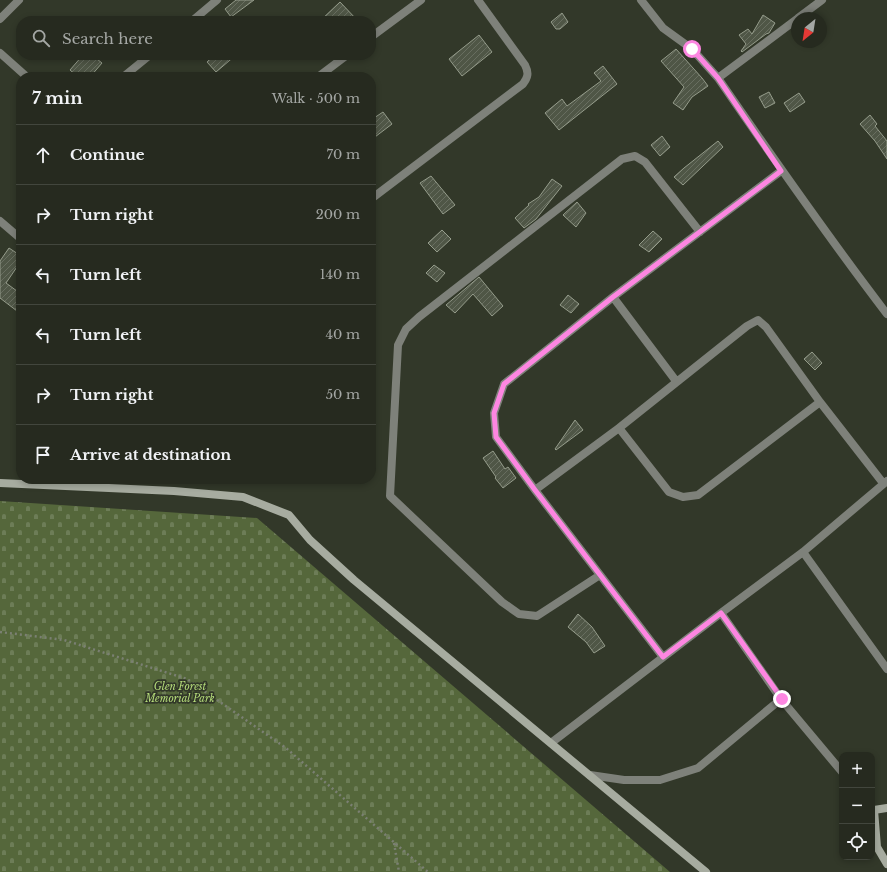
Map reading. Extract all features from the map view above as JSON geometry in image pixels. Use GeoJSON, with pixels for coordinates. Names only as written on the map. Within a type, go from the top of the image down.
{"type":"FeatureCollection","features":[{"type":"Feature","properties":{"kind":"street"},"geometry":{"type":"LineString","coordinates":[[0,19],[19,0]]}},
{"type":"Feature","properties":{"kind":"street"},"geometry":{"type":"LineString","coordinates":[[198,16],[217,0]]}},
{"type":"Feature","properties":{"kind":"street"},"geometry":{"type":"LineString","coordinates":[[376,33],[421,0]]}},
{"type":"Feature","properties":{"kind":"street"},"geometry":{"type":"LineString","coordinates":[[376,195],[523,84],[527,78],[528,73],[525,65],[478,0]]}},
{"type":"Feature","properties":{"kind":"street"},"geometry":{"type":"LineString","coordinates":[[641,0],[663,28],[692,49],[718,78],[781,171],[837,249],[887,314]]}},
{"type":"Feature","properties":{"kind":"street"},"geometry":{"type":"LineString","coordinates":[[805,12],[822,0]]}},
{"type":"Feature","properties":{"kind":"street"},"geometry":{"type":"LineString","coordinates":[[718,78],[791,23]]}},
{"type":"Feature","properties":{"kind":"street"},"geometry":{"type":"LineString","coordinates":[[0,53],[21,72]]}},
{"type":"Feature","properties":{"kind":"street"},"geometry":{"type":"LineString","coordinates":[[129,72],[144,60]]}},
{"type":"Feature","properties":{"kind":"street"},"geometry":{"type":"LineString","coordinates":[[325,72],[340,60]]}},
{"type":"Feature","properties":{"kind":"street"},"geometry":{"type":"LineString","coordinates":[[600,575],[537,616],[519,614],[502,602],[390,496],[398,345],[406,329],[415,321],[622,159],[634,156],[645,162],[700,232]]}},
{"type":"Feature","properties":{"kind":"street"},"geometry":{"type":"LineString","coordinates":[[663,657],[496,437],[494,413],[504,384],[613,297],[781,171]]}},
{"type":"Feature","properties":{"kind":"street"},"geometry":{"type":"LineString","coordinates":[[0,221],[16,235]]}},
{"type":"Feature","properties":{"kind":"street"},"geometry":{"type":"LineString","coordinates":[[613,297],[676,381]]}},
{"type":"Feature","properties":{"kind":"street"},"geometry":{"type":"LineString","coordinates":[[535,490],[619,428],[746,326],[758,320],[766,327],[820,402],[885,482],[803,552],[551,743]]}},
{"type":"Feature","properties":{"kind":"street"},"geometry":{"type":"LineString","coordinates":[[619,428],[669,492],[683,497],[698,495],[820,402]]}},
{"type":"Feature","properties":{"kind":"street"},"geometry":{"type":"LineString","coordinates":[[0,483],[16,484]]}},
{"type":"Feature","properties":{"kind":"street"},"geometry":{"type":"LineString","coordinates":[[22,484],[174,491],[244,497],[289,516],[310,540],[354,580],[706,872]]}},
{"type":"Feature","properties":{"kind":"street"},"geometry":{"type":"LineString","coordinates":[[803,552],[887,669]]}},
{"type":"Feature","properties":{"kind":"street"},"geometry":{"type":"LineString","coordinates":[[721,613],[782,699],[839,768]]}},
{"type":"Feature","properties":{"kind":"street"},"geometry":{"type":"LineString","coordinates":[[590,775],[624,780],[660,780],[698,768],[782,699]]}},
{"type":"Feature","properties":{"kind":"street"},"geometry":{"type":"LineString","coordinates":[[875,809],[887,808]]}},
{"type":"Feature","properties":{"kind":"street"},"geometry":{"type":"LineString","coordinates":[[874,824],[876,846],[887,864]]}},
{"type":"Feature","properties":{"kind":"path"},"geometry":{"type":"LineString","coordinates":[[0,632],[64,640],[186,679],[286,748],[428,872]]}},
{"type":"Feature","properties":{"kind":"path"},"geometry":{"type":"LineString","coordinates":[[394,843],[399,872]]}},
{"type":"Feature","properties":{"kind":"green space","name":"Glen Forest Memorial Park"},"geometry":{"type":"Polygon","coordinates":[[[0,501],[257,518],[670,872],[0,872],[0,501]]]}},
{"type":"Feature","properties":{"kind":"building"},"geometry":{"type":"Polygon","coordinates":[[[236,0],[254,0],[232,16],[230,16],[225,9],[236,0]]]}},
{"type":"Feature","properties":{"kind":"building"},"geometry":{"type":"Polygon","coordinates":[[[340,2],[353,16],[325,16],[340,2]]]}},
{"type":"Feature","properties":{"kind":"building"},"geometry":{"type":"Polygon","coordinates":[[[562,13],[568,22],[560,29],[556,29],[551,22],[562,13]]]}},
{"type":"Feature","properties":{"kind":"building"},"geometry":{"type":"Polygon","coordinates":[[[763,15],[775,23],[769,33],[742,52],[741,51],[746,44],[739,35],[748,29],[752,34],[763,15]]]}},
{"type":"Feature","properties":{"kind":"building"},"geometry":{"type":"Polygon","coordinates":[[[479,35],[492,52],[462,76],[449,59],[479,35]]]}},
{"type":"Feature","properties":{"kind":"building"},"geometry":{"type":"Polygon","coordinates":[[[676,49],[708,86],[692,97],[683,110],[673,103],[684,87],[661,61],[676,49]]]}},
{"type":"Feature","properties":{"kind":"building"},"geometry":{"type":"Polygon","coordinates":[[[79,60],[98,60],[102,63],[94,72],[72,72],[70,70],[79,60]]]}},
{"type":"Feature","properties":{"kind":"building"},"geometry":{"type":"Polygon","coordinates":[[[209,60],[230,60],[216,72],[207,62],[209,60]]]}},
{"type":"Feature","properties":{"kind":"building"},"geometry":{"type":"Polygon","coordinates":[[[603,66],[617,84],[559,130],[545,113],[562,99],[567,106],[601,81],[594,73],[603,66]]]}},
{"type":"Feature","properties":{"kind":"building"},"geometry":{"type":"Polygon","coordinates":[[[769,92],[775,103],[765,108],[759,97],[769,92]]]}},
{"type":"Feature","properties":{"kind":"building"},"geometry":{"type":"Polygon","coordinates":[[[799,93],[805,102],[790,112],[784,103],[799,93]]]}},
{"type":"Feature","properties":{"kind":"building"},"geometry":{"type":"Polygon","coordinates":[[[383,112],[392,124],[376,136],[376,117],[383,112]]]}},
{"type":"Feature","properties":{"kind":"building"},"geometry":{"type":"Polygon","coordinates":[[[870,115],[877,124],[875,126],[887,141],[887,159],[875,141],[860,124],[870,115]]]}},
{"type":"Feature","properties":{"kind":"building"},"geometry":{"type":"Polygon","coordinates":[[[662,136],[670,147],[660,156],[651,145],[662,136]]]}},
{"type":"Feature","properties":{"kind":"building"},"geometry":{"type":"Polygon","coordinates":[[[718,141],[723,147],[683,185],[674,177],[684,168],[718,141]]]}},
{"type":"Feature","properties":{"kind":"building"},"geometry":{"type":"Polygon","coordinates":[[[431,176],[455,205],[443,214],[420,183],[431,176]]]}},
{"type":"Feature","properties":{"kind":"building"},"geometry":{"type":"Polygon","coordinates":[[[552,179],[562,186],[536,219],[524,228],[515,218],[529,205],[528,204],[539,197],[552,179]]]}},
{"type":"Feature","properties":{"kind":"building"},"geometry":{"type":"Polygon","coordinates":[[[577,202],[586,213],[576,227],[563,215],[577,202]]]}},
{"type":"Feature","properties":{"kind":"building"},"geometry":{"type":"Polygon","coordinates":[[[442,230],[451,239],[437,252],[428,243],[442,230]]]}},
{"type":"Feature","properties":{"kind":"building"},"geometry":{"type":"Polygon","coordinates":[[[653,231],[662,239],[649,252],[639,245],[653,231]]]}},
{"type":"Feature","properties":{"kind":"building"},"geometry":{"type":"Polygon","coordinates":[[[9,248],[16,253],[16,268],[6,283],[16,290],[16,310],[0,298],[0,261],[9,248]]]}},
{"type":"Feature","properties":{"kind":"building"},"geometry":{"type":"Polygon","coordinates":[[[434,265],[445,273],[437,282],[426,273],[434,265]]]}},
{"type":"Feature","properties":{"kind":"building"},"geometry":{"type":"Polygon","coordinates":[[[479,277],[503,306],[492,316],[473,294],[455,313],[446,305],[479,277]]]}},
{"type":"Feature","properties":{"kind":"building"},"geometry":{"type":"Polygon","coordinates":[[[568,295],[579,304],[571,313],[560,305],[568,295]]]}},
{"type":"Feature","properties":{"kind":"building"},"geometry":{"type":"Polygon","coordinates":[[[812,352],[822,363],[815,370],[804,359],[812,352]]]}},
{"type":"Feature","properties":{"kind":"building"},"geometry":{"type":"Polygon","coordinates":[[[575,420],[583,430],[556,450],[555,449],[575,420]]]}},
{"type":"Feature","properties":{"kind":"building"},"geometry":{"type":"Polygon","coordinates":[[[493,451],[505,469],[508,467],[516,478],[503,488],[483,458],[493,451]]]}},
{"type":"Feature","properties":{"kind":"building"},"geometry":{"type":"Polygon","coordinates":[[[578,614],[592,627],[605,646],[594,653],[586,642],[568,627],[578,614]]]}},
{"type":"Feature","properties":{"kind":"route"},"geometry":{"type":"LineString","coordinates":[[692,49],[718,78],[781,171],[613,297],[504,384],[494,413],[496,437],[663,657],[721,613],[782,699]]}}]}
